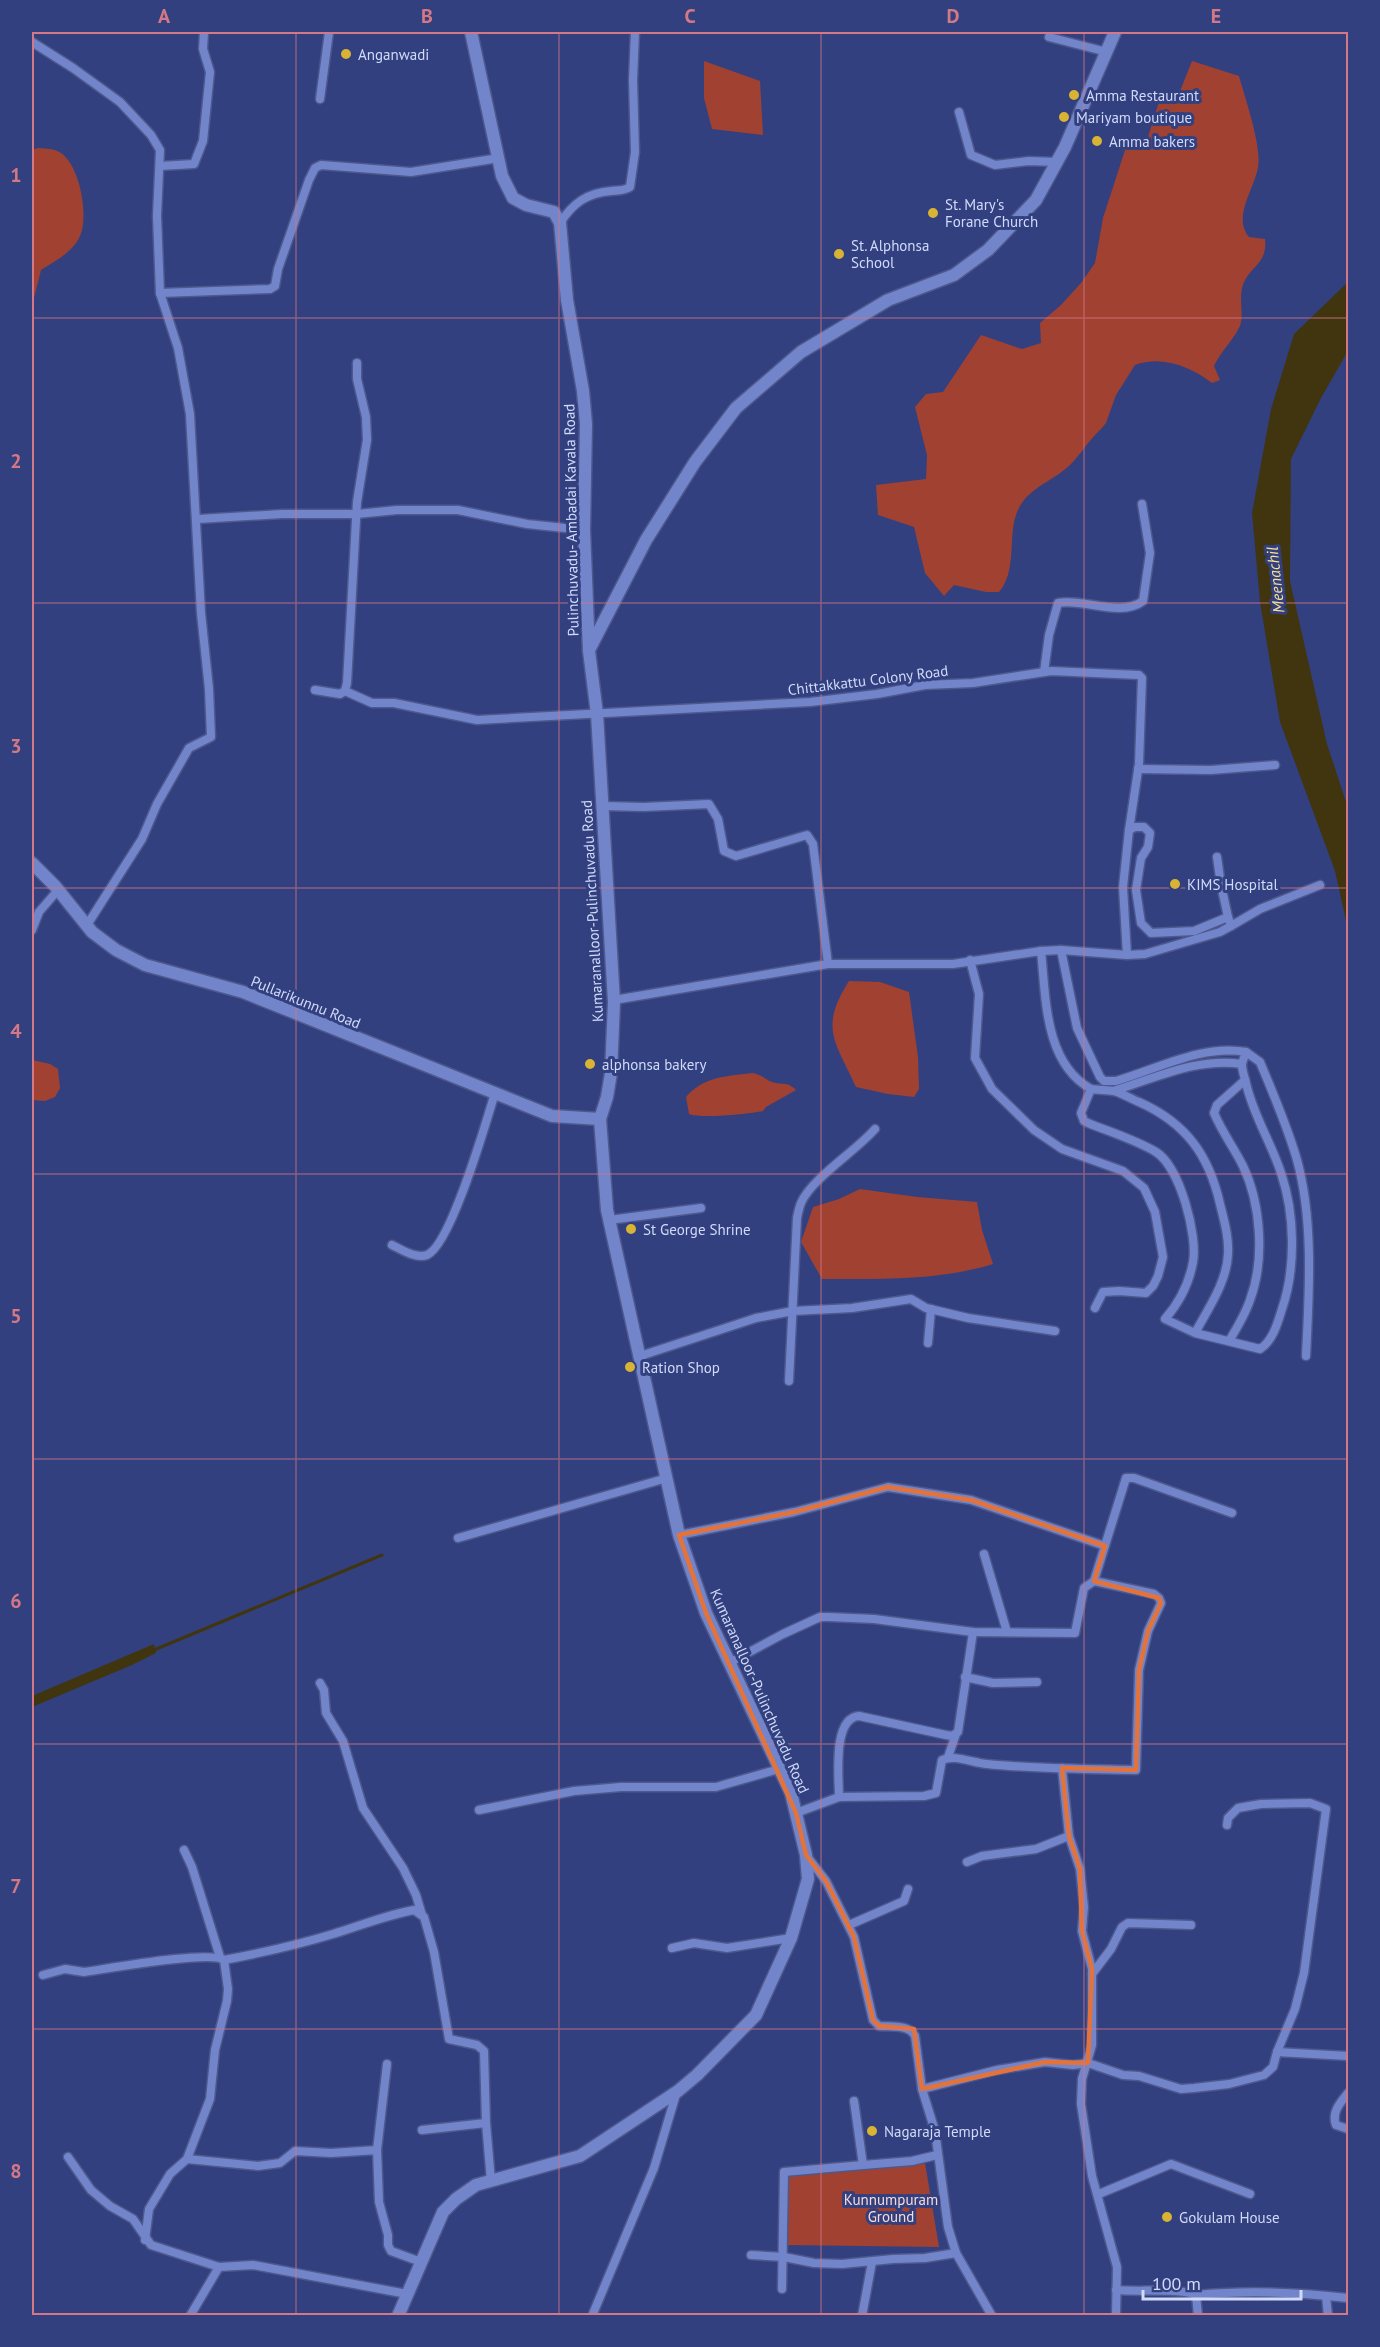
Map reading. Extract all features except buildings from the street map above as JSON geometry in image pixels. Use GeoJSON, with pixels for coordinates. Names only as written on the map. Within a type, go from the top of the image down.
{"type":"FeatureCollection","features":[{"type":"Feature","properties":{"kind":"main road"},"geometry":{"type":"LineString","coordinates":[[471,32],[502,176],[513,198],[526,205],[554,212],[560,223]]}},
{"type":"Feature","properties":{"kind":"main road"},"geometry":{"type":"LineString","coordinates":[[589,651],[646,540],[695,462],[736,408],[801,352],[888,300],[954,275],[988,250],[1036,200],[1056,162],[1115,32]]}},
{"type":"Feature","properties":{"kind":"main road","name":"Pulinchuvadu- Ambadai Kavala Road"},"geometry":{"type":"LineString","coordinates":[[560,223],[567,300],[583,391],[586,424],[584,530],[589,651]]}},
{"type":"Feature","properties":{"kind":"main road","name":"Kumaranalloor-Pulinchuvadu Road"},"geometry":{"type":"LineString","coordinates":[[398,2316],[443,2212],[456,2199],[476,2185],[580,2156],[678,2091],[756,2015],[791,1938],[808,1879],[806,1855],[791,1793],[706,1613],[679,1534],[609,1220],[600,1119],[611,1073],[614,1000],[597,714],[589,651]]}},
{"type":"Feature","properties":{"kind":"main road","name":"Pullarikunnu Road"},"geometry":{"type":"LineString","coordinates":[[32,863],[58,890],[92,932],[116,950],[145,965],[243,992],[552,1116],[600,1119]]}},
{"type":"Feature","properties":{"kind":"street"},"geometry":{"type":"LineString","coordinates":[[160,166],[194,164],[203,141],[210,72],[203,49],[204,32]]}},
{"type":"Feature","properties":{"kind":"street"},"geometry":{"type":"LineString","coordinates":[[320,99],[329,32]]}},
{"type":"Feature","properties":{"kind":"street"},"geometry":{"type":"LineString","coordinates":[[560,223],[583,197],[596,192],[624,191],[630,187],[635,152],[634,32]]}},
{"type":"Feature","properties":{"kind":"street"},"geometry":{"type":"LineString","coordinates":[[1049,37],[1107,52]]}},
{"type":"Feature","properties":{"kind":"street"},"geometry":{"type":"LineString","coordinates":[[32,42],[120,102],[156,142],[160,150],[157,216],[160,293],[178,348],[190,414],[192,470],[198,519],[201,613],[212,735],[210,739],[195,743],[189,748],[157,804],[142,839],[87,925]]}},
{"type":"Feature","properties":{"kind":"street"},"geometry":{"type":"LineString","coordinates":[[959,112],[971,155],[995,165],[1029,161],[1056,162]]}},
{"type":"Feature","properties":{"kind":"street"},"geometry":{"type":"LineString","coordinates":[[160,293],[270,289],[275,286],[278,269],[309,180],[315,168],[321,165],[411,172],[499,158]]}},
{"type":"Feature","properties":{"kind":"street"},"geometry":{"type":"LineString","coordinates":[[315,690],[340,694],[345,691],[357,502],[367,440],[366,417],[357,379],[357,363]]}},
{"type":"Feature","properties":{"kind":"street"},"geometry":{"type":"LineString","coordinates":[[1044,672],[1049,635],[1058,603],[1068,601],[1100,606],[1135,607],[1143,601],[1150,553],[1142,504]]}},
{"type":"Feature","properties":{"kind":"street"},"geometry":{"type":"LineString","coordinates":[[198,519],[282,514],[357,514],[397,510],[458,510],[527,524],[584,530]]}},
{"type":"Feature","properties":{"kind":"street","name":"Chittakkattu Colony Road"},"geometry":{"type":"LineString","coordinates":[[345,691],[372,703],[394,703],[477,720],[810,702],[877,694],[925,685],[973,683],[1044,672],[1141,676],[1138,769]]}},
{"type":"Feature","properties":{"kind":"street"},"geometry":{"type":"LineString","coordinates":[[1127,955],[1123,887],[1138,769],[1211,770],[1275,765]]}},
{"type":"Feature","properties":{"kind":"street"},"geometry":{"type":"LineString","coordinates":[[602,806],[709,804],[718,819],[724,851],[736,856],[807,835],[813,844],[828,964]]}},
{"type":"Feature","properties":{"kind":"street"},"geometry":{"type":"LineString","coordinates":[[1129,830],[1135,826],[1144,826],[1150,833],[1148,847],[1141,858],[1136,890],[1141,923],[1151,933],[1194,931],[1229,921],[1320,885]]}},
{"type":"Feature","properties":{"kind":"street"},"geometry":{"type":"LineString","coordinates":[[1217,857],[1229,921]]}},
{"type":"Feature","properties":{"kind":"street"},"geometry":{"type":"LineString","coordinates":[[32,930],[39,912],[58,890]]}},
{"type":"Feature","properties":{"kind":"street"},"geometry":{"type":"LineString","coordinates":[[614,1000],[828,964],[953,964],[1061,950],[1127,955],[1145,954],[1220,932],[1229,921]]}},
{"type":"Feature","properties":{"kind":"street"},"geometry":{"type":"LineString","coordinates":[[1061,950],[1077,1028],[1104,1081],[1127,1078],[1209,1052],[1234,1050],[1246,1052],[1260,1062],[1297,1161],[1306,1218],[1309,1272],[1306,1356]]}},
{"type":"Feature","properties":{"kind":"street"},"geometry":{"type":"LineString","coordinates":[[1041,951],[1047,1011],[1054,1040],[1066,1066],[1082,1084],[1091,1089],[1113,1091],[1155,1109],[1172,1120],[1200,1151],[1216,1188],[1227,1236],[1228,1255],[1216,1295],[1195,1333]]}},
{"type":"Feature","properties":{"kind":"street"},"geometry":{"type":"LineString","coordinates":[[970,960],[979,994],[975,1058],[992,1089],[1034,1130],[1062,1149],[1123,1171],[1134,1178],[1144,1188],[1155,1212],[1163,1257],[1154,1286],[1146,1293],[1103,1292],[1095,1308]]}},
{"type":"Feature","properties":{"kind":"street"},"geometry":{"type":"LineString","coordinates":[[1091,1089],[1081,1113],[1084,1120],[1157,1153],[1173,1172],[1180,1188],[1189,1219],[1194,1260],[1184,1292],[1166,1319],[1195,1333],[1260,1349],[1265,1346],[1276,1327],[1287,1291],[1291,1238],[1288,1196],[1272,1148],[1251,1104],[1245,1080],[1242,1064],[1246,1052]]}},
{"type":"Feature","properties":{"kind":"street"},"geometry":{"type":"LineString","coordinates":[[1113,1091],[1203,1063],[1242,1064]]}},
{"type":"Feature","properties":{"kind":"street"},"geometry":{"type":"LineString","coordinates":[[1229,1341],[1250,1301],[1255,1284],[1259,1231],[1250,1184],[1243,1166],[1214,1113],[1217,1105],[1245,1080]]}},
{"type":"Feature","properties":{"kind":"street"},"geometry":{"type":"LineString","coordinates":[[392,1245],[412,1255],[424,1256],[436,1250],[454,1213],[495,1093]]}},
{"type":"Feature","properties":{"kind":"street"},"geometry":{"type":"LineString","coordinates":[[789,1381],[797,1218],[801,1203],[815,1184],[865,1141],[875,1129]]}},
{"type":"Feature","properties":{"kind":"street"},"geometry":{"type":"LineString","coordinates":[[609,1220],[700,1208]]}},
{"type":"Feature","properties":{"kind":"street"},"geometry":{"type":"LineString","coordinates":[[640,1356],[756,1318],[793,1311],[852,1308],[911,1299],[932,1309],[968,1318],[1055,1331]]}},
{"type":"Feature","properties":{"kind":"street"},"geometry":{"type":"LineString","coordinates":[[928,1342],[932,1309]]}},
{"type":"Feature","properties":{"kind":"street"},"geometry":{"type":"LineString","coordinates":[[458,1538],[667,1478]]}},
{"type":"Feature","properties":{"kind":"street"},"geometry":{"type":"LineString","coordinates":[[729,1663],[753,1648],[820,1617],[874,1619],[972,1632],[1075,1633],[1084,1588],[1094,1581],[1126,1478],[1143,1481],[1232,1514]]}},
{"type":"Feature","properties":{"kind":"street"},"geometry":{"type":"LineString","coordinates":[[679,1534],[794,1512],[888,1487],[971,1500],[1105,1546]]}},
{"type":"Feature","properties":{"kind":"street"},"geometry":{"type":"LineString","coordinates":[[984,1554],[1007,1632]]}},
{"type":"Feature","properties":{"kind":"street"},"geometry":{"type":"LineString","coordinates":[[796,1813],[839,1797],[936,1793],[942,1760],[948,1757],[976,1763],[1025,1768],[1136,1770],[1139,1670],[1148,1631],[1161,1603],[1154,1594],[1094,1581]]}},
{"type":"Feature","properties":{"kind":"street"},"geometry":{"type":"LineString","coordinates":[[948,1757],[960,1728],[972,1632]]}},
{"type":"Feature","properties":{"kind":"street"},"geometry":{"type":"LineString","coordinates":[[965,1677],[993,1683],[1037,1682]]}},
{"type":"Feature","properties":{"kind":"street"},"geometry":{"type":"LineString","coordinates":[[320,1683],[324,1689],[327,1713],[343,1741],[363,1808],[403,1868],[424,1917],[434,1952],[449,2039],[477,2045],[484,2051],[486,2123],[491,2181]]}},
{"type":"Feature","properties":{"kind":"street"},"geometry":{"type":"LineString","coordinates":[[839,1797],[839,1743],[846,1724],[851,1718],[860,1716],[946,1735],[956,1734]]}},
{"type":"Feature","properties":{"kind":"street"},"geometry":{"type":"LineString","coordinates":[[1062,1768],[1069,1836],[1080,1869],[1084,1907],[1082,1931],[1092,1974],[1092,2045],[1082,2079],[1081,2104],[1090,2165],[1117,2268],[1116,2316]]}},
{"type":"Feature","properties":{"kind":"street"},"geometry":{"type":"LineString","coordinates":[[479,1810],[574,1791],[621,1787],[716,1787],[779,1769]]}},
{"type":"Feature","properties":{"kind":"street"},"geometry":{"type":"LineString","coordinates":[[922,2089],[996,2070],[1045,2062],[1073,2065],[1088,2063],[1124,2075],[1139,2076],[1181,2089],[1229,2084],[1264,2075],[1273,2067],[1295,2009],[1304,1973],[1326,1809],[1310,1803],[1261,1804],[1238,1808],[1228,1818],[1227,1825]]}},
{"type":"Feature","properties":{"kind":"street"},"geometry":{"type":"LineString","coordinates":[[967,1862],[982,1856],[1035,1849],[1069,1836]]}},
{"type":"Feature","properties":{"kind":"street"},"geometry":{"type":"LineString","coordinates":[[145,2240],[149,2209],[170,2174],[187,2159],[210,2099],[215,2050],[227,2001],[228,1989],[222,1959],[192,1867],[184,1850]]}},
{"type":"Feature","properties":{"kind":"street"},"geometry":{"type":"LineString","coordinates":[[806,1855],[826,1881],[849,1924],[861,1958],[873,2020],[879,2026],[907,2028],[913,2031],[922,2089],[934,2131],[948,2227],[956,2253],[992,2316]]}},
{"type":"Feature","properties":{"kind":"street"},"geometry":{"type":"LineString","coordinates":[[849,1924],[904,1901],[908,1889]]}},
{"type":"Feature","properties":{"kind":"street"},"geometry":{"type":"LineString","coordinates":[[43,1975],[65,1969],[84,1972],[198,1956],[222,1959],[290,1946],[395,1914],[414,1910],[422,1915]]}},
{"type":"Feature","properties":{"kind":"street"},"geometry":{"type":"LineString","coordinates":[[1092,1974],[1111,1948],[1122,1927],[1128,1923],[1191,1925]]}},
{"type":"Feature","properties":{"kind":"street"},"geometry":{"type":"LineString","coordinates":[[672,1948],[694,1943],[727,1948],[791,1938]]}},
{"type":"Feature","properties":{"kind":"street"},"geometry":{"type":"LineString","coordinates":[[1277,2052],[1348,2056]]}},
{"type":"Feature","properties":{"kind":"street"},"geometry":{"type":"LineString","coordinates":[[387,2064],[377,2150],[379,2202],[391,2251],[421,2262]]}},
{"type":"Feature","properties":{"kind":"street"},"geometry":{"type":"LineString","coordinates":[[592,2316],[654,2169],[678,2091]]}},
{"type":"Feature","properties":{"kind":"street"},"geometry":{"type":"LineString","coordinates":[[1348,2093],[1336,2110],[1334,2119],[1336,2124],[1348,2129]]}},
{"type":"Feature","properties":{"kind":"street"},"geometry":{"type":"LineString","coordinates":[[854,2101],[863,2165]]}},
{"type":"Feature","properties":{"kind":"street"},"geometry":{"type":"LineString","coordinates":[[422,2130],[486,2123]]}},
{"type":"Feature","properties":{"kind":"street"},"geometry":{"type":"LineString","coordinates":[[187,2159],[258,2166],[280,2163],[295,2151],[331,2153],[377,2150]]}},
{"type":"Feature","properties":{"kind":"street"},"geometry":{"type":"LineString","coordinates":[[782,2289],[784,2172],[912,2161],[937,2155]]}},
{"type":"Feature","properties":{"kind":"street"},"geometry":{"type":"LineString","coordinates":[[68,2157],[91,2190],[110,2206],[133,2219],[151,2246],[219,2267],[253,2265],[407,2294]]}},
{"type":"Feature","properties":{"kind":"street"},"geometry":{"type":"LineString","coordinates":[[1099,2194],[1171,2164],[1250,2194]]}},
{"type":"Feature","properties":{"kind":"street"},"geometry":{"type":"LineString","coordinates":[[752,2255],[784,2257],[814,2263],[872,2262],[956,2253]]}},
{"type":"Feature","properties":{"kind":"street"},"geometry":{"type":"LineString","coordinates":[[862,2316],[872,2262]]}},
{"type":"Feature","properties":{"kind":"street"},"geometry":{"type":"LineString","coordinates":[[190,2316],[219,2267]]}},
{"type":"Feature","properties":{"kind":"street"},"geometry":{"type":"LineString","coordinates":[[1116,2290],[1186,2291],[1196,2295],[1256,2291],[1348,2298]]}},
{"type":"Feature","properties":{"kind":"street"},"geometry":{"type":"LineString","coordinates":[[1196,2295],[1198,2316]]}},
{"type":"Feature","properties":{"kind":"street"},"geometry":{"type":"LineString","coordinates":[[1326,2296],[1328,2316]]}},
{"type":"Feature","properties":{"kind":"highlighted area"},"geometry":{"type":"Polygon","coordinates":[[[888,1487],[971,1500],[1105,1546],[1094,1581],[1159,1598],[1161,1603],[1148,1631],[1139,1670],[1136,1770],[1062,1768],[1069,1836],[1080,1869],[1082,1931],[1092,1969],[1088,2063],[1045,2062],[922,2089],[914,2029],[879,2026],[873,2020],[854,1937],[826,1881],[806,1855],[796,1813],[706,1613],[679,1535],[794,1512],[888,1487]]]}},
{"type":"Feature","properties":{"kind":"green space"},"geometry":{"type":"Polygon","coordinates":[[[704,61],[760,81],[763,135],[712,129],[704,98],[704,61]]]}},
{"type":"Feature","properties":{"kind":"green space"},"geometry":{"type":"Polygon","coordinates":[[[1192,61],[1239,76],[1259,158],[1243,221],[1244,229],[1249,237],[1265,239],[1264,255],[1242,288],[1240,326],[1214,366],[1220,380],[1212,383],[1185,367],[1165,362],[1145,362],[1135,365],[1116,395],[1106,423],[1070,465],[1032,492],[1020,506],[1014,524],[1008,574],[999,592],[986,592],[954,585],[944,596],[925,573],[914,527],[878,515],[876,485],[926,479],[927,455],[915,407],[926,394],[943,392],[981,335],[1022,349],[1041,343],[1040,323],[1061,305],[1095,263],[1103,218],[1126,147],[1146,143],[1159,102],[1176,101],[1192,61]]]}},
{"type":"Feature","properties":{"kind":"green space"},"geometry":{"type":"Polygon","coordinates":[[[38,148],[56,150],[68,159],[78,180],[84,216],[83,227],[77,242],[63,256],[41,270],[32,306],[32,150],[38,148]]]}},
{"type":"Feature","properties":{"kind":"green space"},"geometry":{"type":"Polygon","coordinates":[[[849,981],[880,982],[909,992],[918,1057],[919,1089],[914,1097],[856,1087],[837,1046],[832,1023],[834,1011],[849,981]]]}},
{"type":"Feature","properties":{"kind":"green space"},"geometry":{"type":"Polygon","coordinates":[[[32,1060],[50,1064],[58,1069],[60,1088],[55,1097],[45,1101],[32,1100],[32,1060]]]}},
{"type":"Feature","properties":{"kind":"green space"},"geometry":{"type":"Polygon","coordinates":[[[753,1073],[772,1082],[790,1085],[796,1090],[763,1111],[714,1116],[689,1114],[686,1097],[693,1090],[717,1078],[753,1073]]]}},
{"type":"Feature","properties":{"kind":"green space"},"geometry":{"type":"Polygon","coordinates":[[[860,1189],[977,1202],[982,1230],[993,1264],[951,1274],[930,1276],[887,1279],[822,1279],[801,1242],[813,1207],[839,1199],[860,1189]]]}},
{"type":"Feature","properties":{"kind":"green space","name":"Kunnumpuram Ground"},"geometry":{"type":"Polygon","coordinates":[[[925,2163],[939,2247],[785,2245],[785,2173],[925,2163]]]}},
{"type":"Feature","properties":{"kind":"water","name":"Meenachil"},"geometry":{"type":"Polygon","coordinates":[[[1348,282],[1348,351],[1321,398],[1291,459],[1290,581],[1327,744],[1348,808],[1348,930],[1335,871],[1280,722],[1260,602],[1252,513],[1271,409],[1294,334],[1348,282]]]}},
{"type":"Feature","properties":{"kind":"water"},"geometry":{"type":"Polygon","coordinates":[[[154,1644],[156,1653],[32,1707],[32,1696],[154,1644]]]}},
{"type":"Feature","properties":{"kind":"waterway"},"geometry":{"type":"LineString","coordinates":[[154,1650],[382,1555]]}},
{"type":"Feature","properties":{"kind":"place","name":"Anganwadi"},"geometry":{"type":"Point","coordinates":[346,54]}},
{"type":"Feature","properties":{"kind":"place","name":"Amma Restaurant"},"geometry":{"type":"Point","coordinates":[1074,95]}},
{"type":"Feature","properties":{"kind":"place","name":"Mariyam boutique"},"geometry":{"type":"Point","coordinates":[1064,117]}},
{"type":"Feature","properties":{"kind":"place","name":"Amma bakers"},"geometry":{"type":"Point","coordinates":[1097,141]}},
{"type":"Feature","properties":{"kind":"place","name":"St. Mary's Forane Church"},"geometry":{"type":"Point","coordinates":[933,213]}},
{"type":"Feature","properties":{"kind":"place","name":"St. Alphonsa School"},"geometry":{"type":"Point","coordinates":[839,254]}},
{"type":"Feature","properties":{"kind":"place","name":"KIMS Hospital"},"geometry":{"type":"Point","coordinates":[1175,884]}},
{"type":"Feature","properties":{"kind":"place","name":"alphonsa bakery"},"geometry":{"type":"Point","coordinates":[590,1064]}},
{"type":"Feature","properties":{"kind":"place","name":"St George Shrine"},"geometry":{"type":"Point","coordinates":[631,1229]}},
{"type":"Feature","properties":{"kind":"place","name":"Ration Shop"},"geometry":{"type":"Point","coordinates":[630,1367]}},
{"type":"Feature","properties":{"kind":"place","name":"Nagaraja Temple"},"geometry":{"type":"Point","coordinates":[872,2131]}},
{"type":"Feature","properties":{"kind":"place","name":"Gokulam House"},"geometry":{"type":"Point","coordinates":[1167,2217]}}]}
